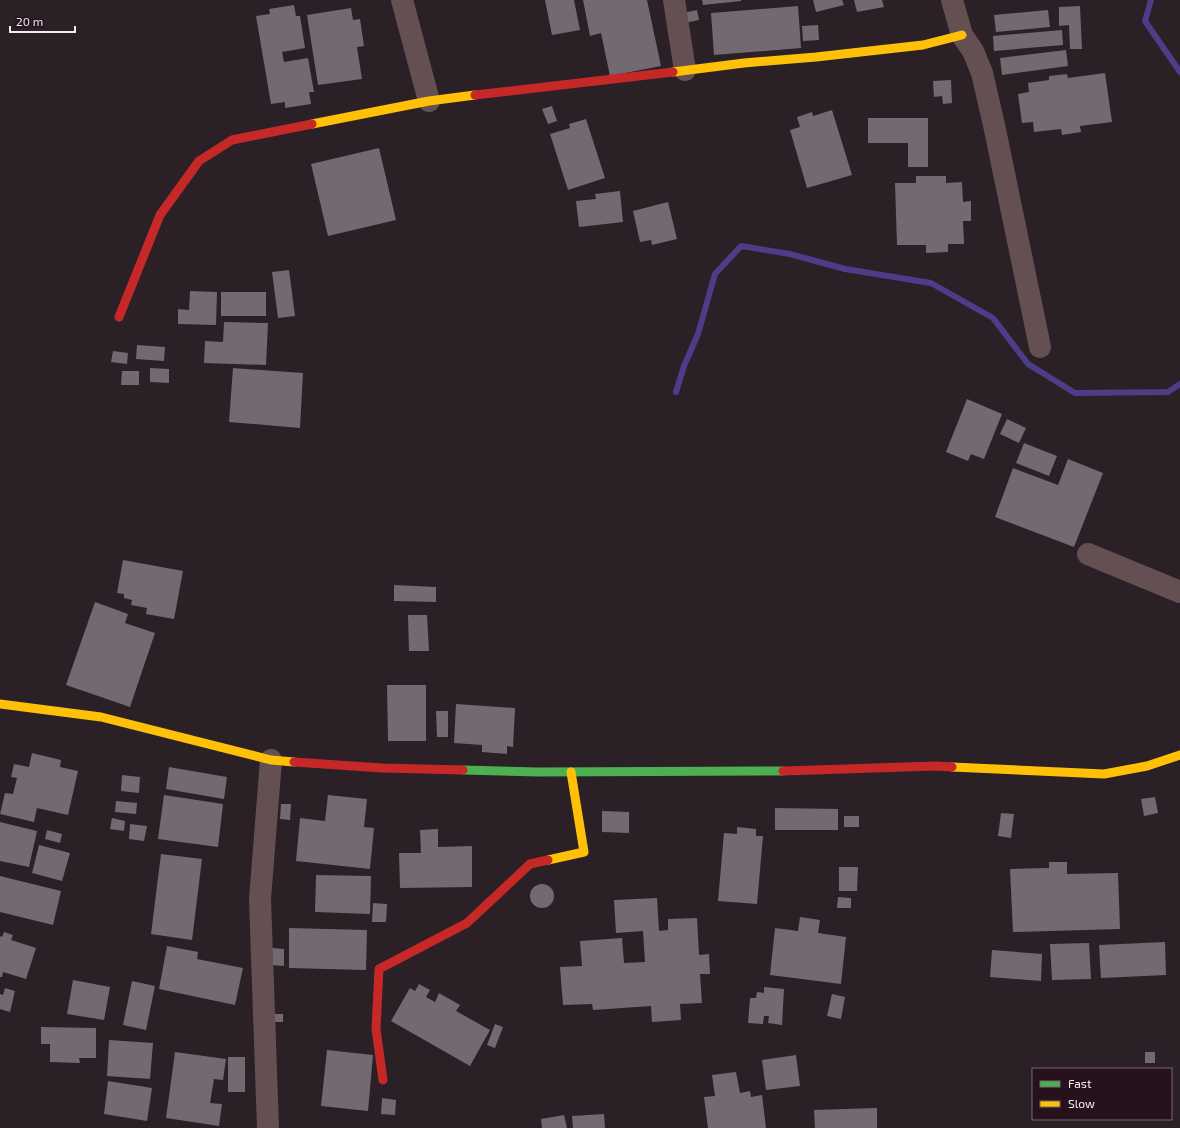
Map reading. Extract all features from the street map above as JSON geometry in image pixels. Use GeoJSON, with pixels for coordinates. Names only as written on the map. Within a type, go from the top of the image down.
{"type":"FeatureCollection","features":[{"type":"Feature","properties":{"kind":"street"},"geometry":{"type":"LineString","coordinates":[[402,0],[429,101]]}},
{"type":"Feature","properties":{"kind":"street"},"geometry":{"type":"LineString","coordinates":[[674,0],[685,70]]}},
{"type":"Feature","properties":{"kind":"street"},"geometry":{"type":"LineString","coordinates":[[952,0],[962,35],[973,51],[982,73],[1040,347]]}},
{"type":"Feature","properties":{"kind":"street"},"geometry":{"type":"LineString","coordinates":[[119,316],[160,215],[199,161],[232,140],[429,101],[744,63],[816,57],[923,45],[962,35]]}},
{"type":"Feature","properties":{"kind":"street"},"geometry":{"type":"LineString","coordinates":[[1088,554],[1180,592]]}},
{"type":"Feature","properties":{"kind":"street"},"geometry":{"type":"LineString","coordinates":[[0,704],[101,718],[271,760],[382,768],[571,772],[815,771],[936,766],[1104,774],[1147,766],[1180,755]]}},
{"type":"Feature","properties":{"kind":"street"},"geometry":{"type":"LineString","coordinates":[[268,1128],[260,899],[271,760]]}},
{"type":"Feature","properties":{"kind":"street"},"geometry":{"type":"LineString","coordinates":[[383,1080],[376,1029],[379,969],[467,923],[530,864],[584,852],[571,772]]}},
{"type":"Feature","properties":{"kind":"building"},"geometry":{"type":"Polygon","coordinates":[[[545,0],[574,0],[580,30],[552,35],[545,0]]]}},
{"type":"Feature","properties":{"kind":"building"},"geometry":{"type":"Polygon","coordinates":[[[583,0],[647,0],[661,66],[610,76],[601,33],[590,36],[583,0]]]}},
{"type":"Feature","properties":{"kind":"building"},"geometry":{"type":"Polygon","coordinates":[[[702,0],[741,0],[741,1],[703,5],[702,0]]]}},
{"type":"Feature","properties":{"kind":"building"},"geometry":{"type":"Polygon","coordinates":[[[813,0],[842,0],[844,5],[816,12],[813,0]]]}},
{"type":"Feature","properties":{"kind":"building"},"geometry":{"type":"Polygon","coordinates":[[[854,0],[882,0],[884,7],[857,12],[854,0]]]}},
{"type":"Feature","properties":{"kind":"building"},"geometry":{"type":"Polygon","coordinates":[[[294,5],[296,16],[300,16],[305,48],[282,52],[284,62],[308,58],[314,92],[309,92],[311,104],[285,108],[285,102],[271,104],[256,16],[270,14],[269,9],[294,5]]]}},
{"type":"Feature","properties":{"kind":"building"},"geometry":{"type":"Polygon","coordinates":[[[798,6],[801,48],[714,55],[711,13],[798,6]]]}},
{"type":"Feature","properties":{"kind":"building"},"geometry":{"type":"Polygon","coordinates":[[[1080,6],[1082,49],[1070,49],[1069,25],[1059,26],[1059,7],[1080,6]]]}},
{"type":"Feature","properties":{"kind":"building"},"geometry":{"type":"Polygon","coordinates":[[[351,8],[353,20],[360,19],[364,46],[357,47],[362,79],[318,85],[307,15],[351,8]]]}},
{"type":"Feature","properties":{"kind":"building"},"geometry":{"type":"Polygon","coordinates":[[[697,10],[699,20],[685,23],[683,13],[697,10]]]}},
{"type":"Feature","properties":{"kind":"building"},"geometry":{"type":"Polygon","coordinates":[[[1048,10],[1050,27],[996,32],[994,15],[1048,10]]]}},
{"type":"Feature","properties":{"kind":"building"},"geometry":{"type":"Polygon","coordinates":[[[818,25],[819,40],[803,41],[802,26],[818,25]]]}},
{"type":"Feature","properties":{"kind":"building"},"geometry":{"type":"Polygon","coordinates":[[[1062,30],[1063,45],[994,51],[993,36],[1062,30]]]}},
{"type":"Feature","properties":{"kind":"building"},"geometry":{"type":"Polygon","coordinates":[[[1066,50],[1068,66],[1002,75],[1000,58],[1066,50]]]}},
{"type":"Feature","properties":{"kind":"building"},"geometry":{"type":"Polygon","coordinates":[[[1105,73],[1112,122],[1080,126],[1081,132],[1062,135],[1061,129],[1034,132],[1033,122],[1022,123],[1018,94],[1029,92],[1028,83],[1049,80],[1049,76],[1067,74],[1068,78],[1105,73]]]}},
{"type":"Feature","properties":{"kind":"building"},"geometry":{"type":"Polygon","coordinates":[[[951,80],[952,103],[943,104],[942,96],[934,97],[933,81],[951,80]]]}},
{"type":"Feature","properties":{"kind":"building"},"geometry":{"type":"Polygon","coordinates":[[[552,106],[557,121],[548,124],[542,109],[552,106]]]}},
{"type":"Feature","properties":{"kind":"building"},"geometry":{"type":"Polygon","coordinates":[[[832,110],[852,175],[807,188],[790,130],[800,127],[797,117],[812,112],[813,116],[832,110]]]}},
{"type":"Feature","properties":{"kind":"building"},"geometry":{"type":"Polygon","coordinates":[[[868,118],[928,118],[928,167],[908,167],[908,143],[868,143],[868,118]]]}},
{"type":"Feature","properties":{"kind":"building"},"geometry":{"type":"Polygon","coordinates":[[[586,119],[605,178],[568,190],[550,134],[570,128],[569,124],[586,119]]]}},
{"type":"Feature","properties":{"kind":"building"},"geometry":{"type":"Polygon","coordinates":[[[379,148],[396,220],[328,236],[311,164],[379,148]]]}},
{"type":"Feature","properties":{"kind":"building"},"geometry":{"type":"Polygon","coordinates":[[[916,176],[946,176],[946,183],[962,182],[963,202],[971,201],[971,221],[963,221],[964,244],[948,244],[948,252],[926,253],[926,245],[897,245],[895,183],[916,183],[916,176]]]}},
{"type":"Feature","properties":{"kind":"building"},"geometry":{"type":"Polygon","coordinates":[[[620,191],[623,222],[579,227],[576,201],[596,199],[595,194],[620,191]]]}},
{"type":"Feature","properties":{"kind":"building"},"geometry":{"type":"Polygon","coordinates":[[[668,202],[677,239],[652,245],[651,240],[640,242],[633,211],[668,202]]]}},
{"type":"Feature","properties":{"kind":"building"},"geometry":{"type":"Polygon","coordinates":[[[289,270],[295,316],[278,318],[272,272],[289,270]]]}},
{"type":"Feature","properties":{"kind":"building"},"geometry":{"type":"Polygon","coordinates":[[[190,291],[217,292],[216,325],[178,324],[178,309],[189,310],[190,291]]]}},
{"type":"Feature","properties":{"kind":"building"},"geometry":{"type":"Polygon","coordinates":[[[221,292],[266,292],[266,316],[221,316],[221,292]]]}},
{"type":"Feature","properties":{"kind":"building"},"geometry":{"type":"Polygon","coordinates":[[[224,322],[268,323],[266,365],[204,363],[205,341],[223,342],[224,322]]]}},
{"type":"Feature","properties":{"kind":"building"},"geometry":{"type":"Polygon","coordinates":[[[137,345],[165,347],[164,361],[136,359],[137,345]]]}},
{"type":"Feature","properties":{"kind":"building"},"geometry":{"type":"Polygon","coordinates":[[[113,351],[128,353],[127,364],[111,362],[113,351]]]}},
{"type":"Feature","properties":{"kind":"building"},"geometry":{"type":"Polygon","coordinates":[[[150,368],[169,369],[169,383],[150,382],[150,368]]]}},
{"type":"Feature","properties":{"kind":"building"},"geometry":{"type":"Polygon","coordinates":[[[233,368],[303,373],[300,428],[229,422],[233,368]]]}},
{"type":"Feature","properties":{"kind":"building"},"geometry":{"type":"Polygon","coordinates":[[[122,371],[139,371],[139,385],[121,385],[122,371]]]}},
{"type":"Feature","properties":{"kind":"building"},"geometry":{"type":"Polygon","coordinates":[[[967,399],[1002,414],[984,459],[971,454],[968,461],[946,452],[967,399]]]}},
{"type":"Feature","properties":{"kind":"building"},"geometry":{"type":"Polygon","coordinates":[[[1007,419],[1026,428],[1019,443],[1000,434],[1007,419]]]}},
{"type":"Feature","properties":{"kind":"building"},"geometry":{"type":"Polygon","coordinates":[[[1024,443],[1057,456],[1049,476],[1016,463],[1024,443]]]}},
{"type":"Feature","properties":{"kind":"building"},"geometry":{"type":"Polygon","coordinates":[[[1068,459],[1103,473],[1074,547],[995,517],[1013,468],[1058,485],[1068,459]]]}},
{"type":"Feature","properties":{"kind":"building"},"geometry":{"type":"Polygon","coordinates":[[[123,560],[183,571],[174,619],[146,614],[147,608],[131,605],[132,600],[124,598],[124,594],[117,593],[123,560]]]}},
{"type":"Feature","properties":{"kind":"building"},"geometry":{"type":"Polygon","coordinates":[[[394,585],[436,587],[436,602],[394,601],[394,585]]]}},
{"type":"Feature","properties":{"kind":"building"},"geometry":{"type":"Polygon","coordinates":[[[95,602],[128,614],[125,623],[155,633],[130,707],[66,685],[95,602]]]}},
{"type":"Feature","properties":{"kind":"building"},"geometry":{"type":"Polygon","coordinates":[[[408,615],[427,615],[429,651],[409,651],[408,615]]]}},
{"type":"Feature","properties":{"kind":"building"},"geometry":{"type":"Polygon","coordinates":[[[387,685],[426,685],[426,741],[388,741],[387,685]]]}},
{"type":"Feature","properties":{"kind":"building"},"geometry":{"type":"Polygon","coordinates":[[[456,704],[515,708],[513,747],[507,746],[507,754],[482,752],[482,745],[454,743],[456,704]]]}},
{"type":"Feature","properties":{"kind":"building"},"geometry":{"type":"Polygon","coordinates":[[[436,711],[448,711],[448,737],[437,737],[436,711]]]}},
{"type":"Feature","properties":{"kind":"building"},"geometry":{"type":"Polygon","coordinates":[[[32,753],[61,760],[60,767],[78,771],[68,815],[37,808],[34,822],[0,814],[5,793],[13,794],[17,778],[11,777],[14,764],[29,767],[32,753]]]}},
{"type":"Feature","properties":{"kind":"building"},"geometry":{"type":"Polygon","coordinates":[[[169,767],[227,777],[224,799],[166,789],[169,767]]]}},
{"type":"Feature","properties":{"kind":"building"},"geometry":{"type":"Polygon","coordinates":[[[122,775],[140,777],[139,793],[121,791],[122,775]]]}},
{"type":"Feature","properties":{"kind":"building"},"geometry":{"type":"Polygon","coordinates":[[[164,795],[223,804],[218,847],[158,839],[164,795]]]}},
{"type":"Feature","properties":{"kind":"building"},"geometry":{"type":"Polygon","coordinates":[[[328,795],[367,799],[364,827],[374,828],[370,869],[296,861],[300,818],[325,821],[328,795]]]}},
{"type":"Feature","properties":{"kind":"building"},"geometry":{"type":"Polygon","coordinates":[[[1155,797],[1158,813],[1144,816],[1141,799],[1155,797]]]}},
{"type":"Feature","properties":{"kind":"building"},"geometry":{"type":"Polygon","coordinates":[[[116,801],[137,803],[136,814],[115,812],[116,801]]]}},
{"type":"Feature","properties":{"kind":"building"},"geometry":{"type":"Polygon","coordinates":[[[281,804],[291,804],[290,820],[280,819],[281,804]]]}},
{"type":"Feature","properties":{"kind":"building"},"geometry":{"type":"Polygon","coordinates":[[[775,808],[838,809],[838,830],[775,830],[775,808]]]}},
{"type":"Feature","properties":{"kind":"building"},"geometry":{"type":"Polygon","coordinates":[[[602,811],[629,812],[629,833],[602,832],[602,811]]]}},
{"type":"Feature","properties":{"kind":"building"},"geometry":{"type":"Polygon","coordinates":[[[1001,813],[1014,814],[1011,838],[998,836],[1001,813]]]}},
{"type":"Feature","properties":{"kind":"building"},"geometry":{"type":"Polygon","coordinates":[[[844,816],[859,816],[859,827],[844,827],[844,816]]]}},
{"type":"Feature","properties":{"kind":"building"},"geometry":{"type":"Polygon","coordinates":[[[112,818],[125,821],[124,831],[110,829],[112,818]]]}},
{"type":"Feature","properties":{"kind":"building"},"geometry":{"type":"Polygon","coordinates":[[[0,822],[37,831],[29,867],[0,861],[0,822]]]}},
{"type":"Feature","properties":{"kind":"building"},"geometry":{"type":"Polygon","coordinates":[[[130,824],[147,826],[144,841],[129,839],[130,824]]]}},
{"type":"Feature","properties":{"kind":"building"},"geometry":{"type":"Polygon","coordinates":[[[737,827],[756,829],[756,836],[763,836],[757,904],[718,901],[724,833],[737,834],[737,827]]]}},
{"type":"Feature","properties":{"kind":"building"},"geometry":{"type":"Polygon","coordinates":[[[438,829],[438,847],[472,846],[472,887],[400,888],[399,853],[421,853],[420,830],[438,829]]]}},
{"type":"Feature","properties":{"kind":"building"},"geometry":{"type":"Polygon","coordinates":[[[47,830],[62,834],[60,843],[45,839],[47,830]]]}},
{"type":"Feature","properties":{"kind":"building"},"geometry":{"type":"Polygon","coordinates":[[[39,845],[70,853],[62,881],[32,873],[39,845]]]}},
{"type":"Feature","properties":{"kind":"building"},"geometry":{"type":"Polygon","coordinates":[[[161,854],[202,859],[192,940],[151,934],[161,854]]]}},
{"type":"Feature","properties":{"kind":"building"},"geometry":{"type":"Polygon","coordinates":[[[1049,862],[1067,862],[1067,874],[1118,873],[1120,929],[1013,932],[1010,869],[1049,868],[1049,862]]]}},
{"type":"Feature","properties":{"kind":"building"},"geometry":{"type":"Polygon","coordinates":[[[839,867],[858,867],[857,891],[839,891],[839,867]]]}},
{"type":"Feature","properties":{"kind":"building"},"geometry":{"type":"Polygon","coordinates":[[[316,875],[371,876],[370,914],[315,912],[316,875]]]}},
{"type":"Feature","properties":{"kind":"building"},"geometry":{"type":"Polygon","coordinates":[[[0,876],[61,891],[53,925],[0,912],[0,876]]]}},
{"type":"Feature","properties":{"kind":"building"},"geometry":{"type":"Polygon","coordinates":[[[542,884],[551,887],[554,896],[551,905],[542,908],[533,905],[530,896],[533,887],[542,884]]]}},
{"type":"Feature","properties":{"kind":"building"},"geometry":{"type":"Polygon","coordinates":[[[838,897],[851,898],[851,908],[837,908],[838,897]]]}},
{"type":"Feature","properties":{"kind":"building"},"geometry":{"type":"Polygon","coordinates":[[[657,898],[659,931],[668,930],[668,919],[697,918],[699,955],[709,954],[710,974],[700,974],[702,1003],[680,1004],[681,1020],[652,1022],[651,1006],[593,1010],[592,1004],[563,1005],[560,967],[582,966],[580,941],[622,938],[624,963],[645,962],[643,931],[616,933],[614,900],[657,898]]]}},
{"type":"Feature","properties":{"kind":"building"},"geometry":{"type":"Polygon","coordinates":[[[373,903],[387,904],[386,922],[372,922],[373,903]]]}},
{"type":"Feature","properties":{"kind":"building"},"geometry":{"type":"Polygon","coordinates":[[[800,917],[820,920],[818,933],[846,937],[841,984],[770,975],[775,928],[798,931],[800,917]]]}},
{"type":"Feature","properties":{"kind":"building"},"geometry":{"type":"Polygon","coordinates":[[[289,928],[367,930],[366,970],[289,968],[289,928]]]}},
{"type":"Feature","properties":{"kind":"building"},"geometry":{"type":"Polygon","coordinates":[[[4,932],[13,935],[11,940],[36,948],[26,979],[3,972],[2,977],[0,977],[0,936],[2,937],[4,932]]]}},
{"type":"Feature","properties":{"kind":"building"},"geometry":{"type":"Polygon","coordinates":[[[1165,942],[1166,975],[1101,978],[1099,945],[1165,942]]]}},
{"type":"Feature","properties":{"kind":"building"},"geometry":{"type":"Polygon","coordinates":[[[1089,943],[1091,979],[1052,980],[1050,944],[1089,943]]]}},
{"type":"Feature","properties":{"kind":"building"},"geometry":{"type":"Polygon","coordinates":[[[167,946],[198,952],[197,959],[243,968],[235,1005],[159,989],[167,946]]]}},
{"type":"Feature","properties":{"kind":"building"},"geometry":{"type":"Polygon","coordinates":[[[272,948],[284,949],[284,966],[271,965],[272,948]]]}},
{"type":"Feature","properties":{"kind":"building"},"geometry":{"type":"Polygon","coordinates":[[[992,950],[1042,954],[1041,981],[990,977],[992,950]]]}},
{"type":"Feature","properties":{"kind":"building"},"geometry":{"type":"Polygon","coordinates":[[[73,980],[110,987],[104,1020],[67,1014],[73,980]]]}},
{"type":"Feature","properties":{"kind":"building"},"geometry":{"type":"Polygon","coordinates":[[[132,981],[155,986],[146,1030],[123,1025],[132,981]]]}},
{"type":"Feature","properties":{"kind":"building"},"geometry":{"type":"Polygon","coordinates":[[[419,984],[430,990],[426,997],[435,1002],[439,993],[460,1005],[456,1011],[490,1030],[470,1066],[391,1021],[410,988],[415,991],[419,984]]]}},
{"type":"Feature","properties":{"kind":"building"},"geometry":{"type":"Polygon","coordinates":[[[764,987],[784,989],[782,1025],[768,1023],[769,1016],[764,1016],[763,1024],[748,1023],[750,998],[756,998],[757,992],[764,993],[764,987]]]}},
{"type":"Feature","properties":{"kind":"building"},"geometry":{"type":"Polygon","coordinates":[[[5,988],[15,991],[10,1012],[0,1009],[0,994],[3,995],[5,988]]]}},
{"type":"Feature","properties":{"kind":"building"},"geometry":{"type":"Polygon","coordinates":[[[832,994],[845,997],[841,1019],[827,1016],[832,994]]]}},
{"type":"Feature","properties":{"kind":"building"},"geometry":{"type":"Polygon","coordinates":[[[275,1014],[283,1014],[283,1022],[274,1022],[275,1014]]]}},
{"type":"Feature","properties":{"kind":"building"},"geometry":{"type":"Polygon","coordinates":[[[495,1024],[503,1027],[495,1048],[487,1045],[495,1024]]]}},
{"type":"Feature","properties":{"kind":"building"},"geometry":{"type":"Polygon","coordinates":[[[41,1027],[96,1028],[96,1058],[79,1058],[80,1063],[50,1062],[50,1044],[41,1044],[41,1027]]]}},
{"type":"Feature","properties":{"kind":"building"},"geometry":{"type":"Polygon","coordinates":[[[109,1040],[153,1043],[150,1079],[107,1076],[109,1040]]]}},
{"type":"Feature","properties":{"kind":"building"},"geometry":{"type":"Polygon","coordinates":[[[327,1050],[373,1055],[368,1111],[321,1106],[327,1050]]]}},
{"type":"Feature","properties":{"kind":"building"},"geometry":{"type":"Polygon","coordinates":[[[175,1052],[226,1059],[223,1080],[214,1079],[210,1103],[222,1104],[219,1126],[166,1118],[175,1052]]]}},
{"type":"Feature","properties":{"kind":"building"},"geometry":{"type":"Polygon","coordinates":[[[1145,1052],[1155,1052],[1155,1063],[1145,1063],[1145,1052]]]}},
{"type":"Feature","properties":{"kind":"building"},"geometry":{"type":"Polygon","coordinates":[[[796,1055],[800,1086],[766,1090],[762,1060],[796,1055]]]}},
{"type":"Feature","properties":{"kind":"building"},"geometry":{"type":"Polygon","coordinates":[[[228,1057],[245,1057],[245,1092],[228,1092],[228,1057]]]}},
{"type":"Feature","properties":{"kind":"building"},"geometry":{"type":"Polygon","coordinates":[[[736,1072],[740,1093],[750,1091],[751,1097],[762,1095],[766,1128],[708,1128],[704,1097],[715,1096],[712,1075],[736,1072]]]}},
{"type":"Feature","properties":{"kind":"building"},"geometry":{"type":"Polygon","coordinates":[[[108,1081],[152,1088],[147,1121],[104,1114],[108,1081]]]}},
{"type":"Feature","properties":{"kind":"building"},"geometry":{"type":"Polygon","coordinates":[[[382,1098],[396,1100],[395,1115],[381,1114],[382,1098]]]}},
{"type":"Feature","properties":{"kind":"building"},"geometry":{"type":"Polygon","coordinates":[[[877,1108],[877,1128],[815,1128],[814,1110],[877,1108]]]}},
{"type":"Feature","properties":{"kind":"building"},"geometry":{"type":"Polygon","coordinates":[[[604,1114],[605,1128],[573,1128],[572,1116],[604,1114]]]}},
{"type":"Feature","properties":{"kind":"building"},"geometry":{"type":"Polygon","coordinates":[[[564,1115],[567,1128],[542,1128],[541,1119],[564,1115]]]}},
{"type":"Feature","properties":{"kind":"waterway"},"geometry":{"type":"LineString","coordinates":[[1151,0],[1145,21],[1180,72]]}},
{"type":"Feature","properties":{"kind":"waterway"},"geometry":{"type":"LineString","coordinates":[[676,392],[684,366],[698,334],[715,274],[741,246],[790,254],[845,269],[931,283],[993,318],[1028,364],[1075,393],[1168,392],[1180,384]]}},
{"type":"Feature","properties":{"kind":"traffic: fast"},"geometry":{"type":"LineString","coordinates":[[463,770],[538,772],[783,771]]}},
{"type":"Feature","properties":{"kind":"traffic: slow"},"geometry":{"type":"LineString","coordinates":[[673,72],[744,63],[816,57],[923,45],[962,35]]}},
{"type":"Feature","properties":{"kind":"traffic: slow"},"geometry":{"type":"LineString","coordinates":[[312,124],[429,101],[475,95]]}},
{"type":"Feature","properties":{"kind":"traffic: slow"},"geometry":{"type":"LineString","coordinates":[[0,704],[101,717],[271,760],[294,762]]}},
{"type":"Feature","properties":{"kind":"traffic: slow"},"geometry":{"type":"LineString","coordinates":[[952,767],[1104,774],[1147,766],[1180,755]]}},
{"type":"Feature","properties":{"kind":"traffic: slow"},"geometry":{"type":"LineString","coordinates":[[548,860],[584,852],[571,772]]}},
{"type":"Feature","properties":{"kind":"traffic: jam"},"geometry":{"type":"LineString","coordinates":[[475,95],[673,72]]}},
{"type":"Feature","properties":{"kind":"traffic: jam"},"geometry":{"type":"LineString","coordinates":[[119,317],[160,215],[199,161],[232,140],[312,124]]}},
{"type":"Feature","properties":{"kind":"traffic: jam"},"geometry":{"type":"LineString","coordinates":[[294,762],[382,768],[463,770]]}},
{"type":"Feature","properties":{"kind":"traffic: jam"},"geometry":{"type":"LineString","coordinates":[[783,771],[936,766],[952,767]]}},
{"type":"Feature","properties":{"kind":"traffic: jam"},"geometry":{"type":"LineString","coordinates":[[383,1080],[376,1029],[379,969],[467,923],[530,864],[548,860]]}}]}
